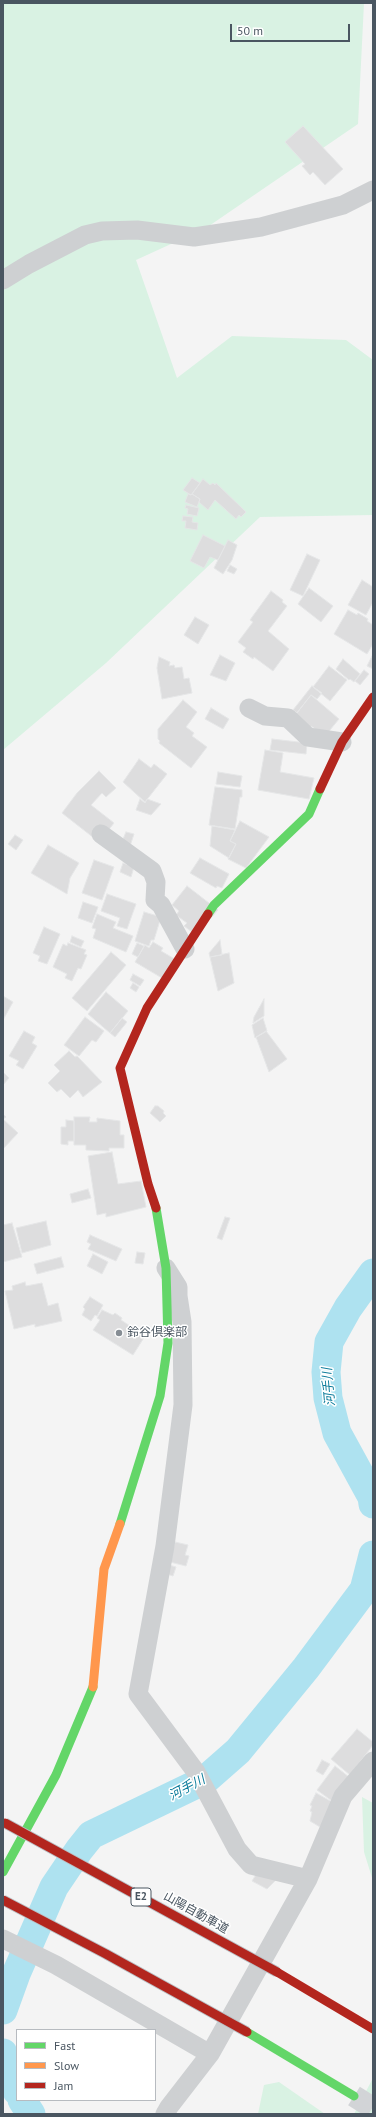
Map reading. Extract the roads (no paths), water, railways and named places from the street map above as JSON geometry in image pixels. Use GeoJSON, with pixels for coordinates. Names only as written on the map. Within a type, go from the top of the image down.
{"type":"FeatureCollection","features":[{"type":"Feature","properties":{"kind":"main road"},"geometry":{"type":"LineString","coordinates":[[3,1872],[56,1774],[94,1685],[104,1569],[125,1510],[160,1396],[168,1343],[166,1268],[159,1216],[148,1184],[120,1068],[147,1008],[214,905],[309,814],[342,742],[373,697]]}},
{"type":"Feature","properties":{"kind":"main road","name":"山陽自動車道"},"geometry":{"type":"LineString","coordinates":[[5,1823],[277,1972],[373,2029]]}},
{"type":"Feature","properties":{"kind":"main road"},"geometry":{"type":"LineString","coordinates":[[3,1900],[106,1954],[247,2032],[354,2096]]}},
{"type":"Feature","properties":{"kind":"street"},"geometry":{"type":"LineString","coordinates":[[3,280],[29,264],[85,235],[102,231],[137,230],[194,236],[261,227],[343,205],[373,190]]}},
{"type":"Feature","properties":{"kind":"street"},"geometry":{"type":"LineString","coordinates":[[249,708],[265,716],[288,718],[308,738],[342,742]]}},
{"type":"Feature","properties":{"kind":"street"},"geometry":{"type":"LineString","coordinates":[[101,834],[152,871],[156,882],[155,900],[160,905],[185,949]]}},
{"type":"Feature","properties":{"kind":"street"},"geometry":{"type":"LineString","coordinates":[[166,1268],[178,1287],[182,1322],[183,1405],[165,1546],[138,1694],[200,1779],[237,1849],[251,1865],[308,1879]]}},
{"type":"Feature","properties":{"kind":"street"},"geometry":{"type":"LineString","coordinates":[[166,2114],[169,2107],[210,2054],[308,1879],[343,1796],[373,1761]]}},
{"type":"Feature","properties":{"kind":"street"},"geometry":{"type":"LineString","coordinates":[[3,1939],[56,1965],[210,2054]]}},
{"type":"Feature","properties":{"kind":"waterway","name":"河手川"},"geometry":{"type":"LineString","coordinates":[[373,1273],[348,1308],[329,1342],[326,1372],[328,1398],[337,1433],[372,1497],[373,1504]]}},
{"type":"Feature","properties":{"kind":"waterway","name":"河手川"},"geometry":{"type":"LineString","coordinates":[[3,2010],[16,1974],[54,1887],[91,1835],[205,1780],[238,1751],[306,1668],[364,1590],[373,1555]]}},
{"type":"Feature","properties":{"kind":"waterway","name":"河手川"},"geometry":{"type":"LineString","coordinates":[[3,2053],[16,2088]]}},
{"type":"Feature","properties":{"kind":"waterway","name":"河手川"},"geometry":{"type":"LineString","coordinates":[[23,2101],[31,2114]]}},
{"type":"Feature","properties":{"kind":"tunnel"},"geometry":{"type":"LineString","coordinates":[[354,2096],[373,2108]]}},
{"type":"Feature","properties":{"kind":"place","name":"鈴谷倶楽部"},"geometry":{"type":"Point","coordinates":[119,1333]}}]}
